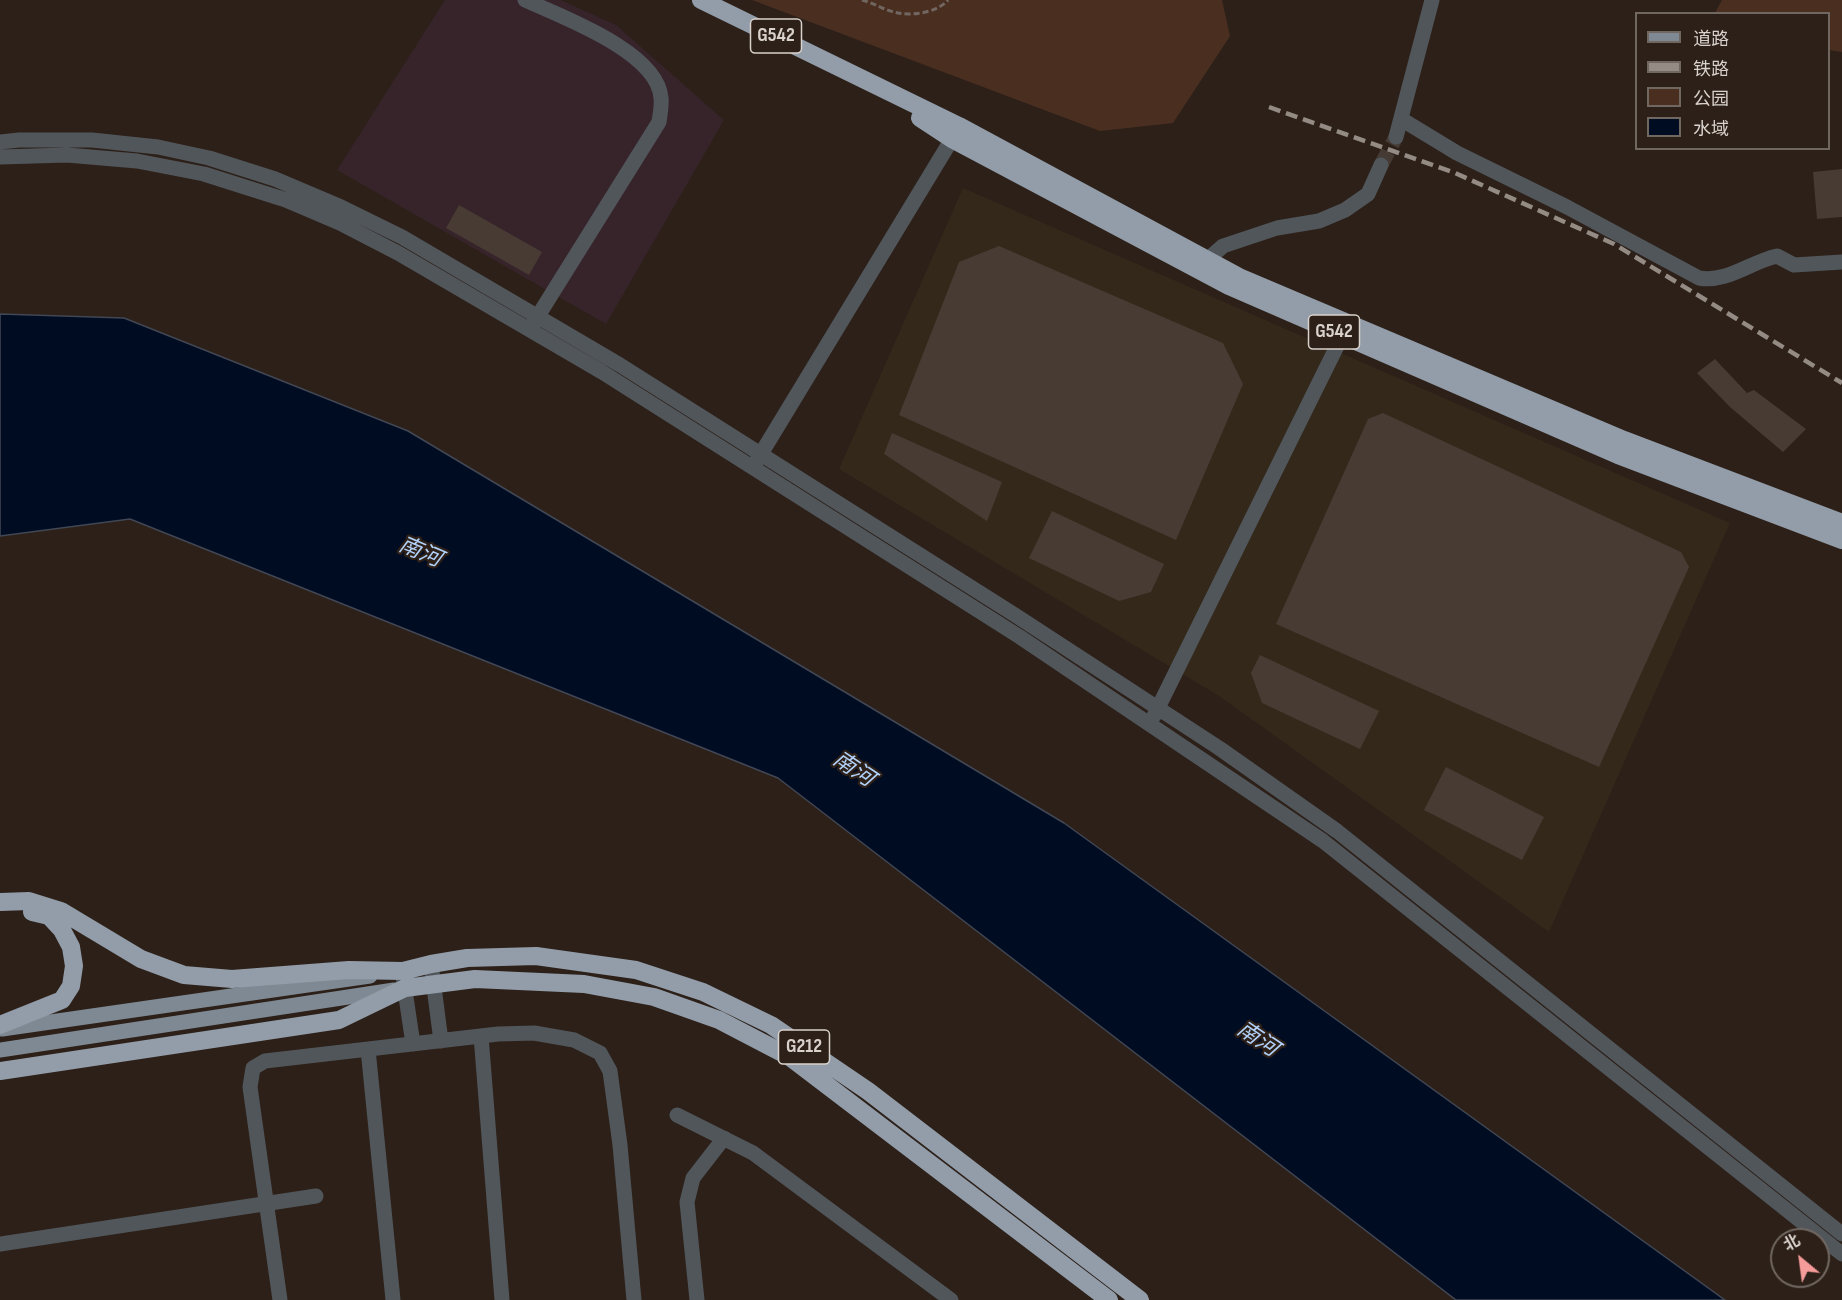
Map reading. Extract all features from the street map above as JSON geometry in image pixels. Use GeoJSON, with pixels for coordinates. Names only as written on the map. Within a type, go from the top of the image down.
{"type":"FeatureCollection","features":[{"type":"Feature","properties":{"kind":"highway","name":"G542"},"geometry":{"type":"LineString","coordinates":[[701,0],[851,72],[955,133],[1229,286],[1842,523]]}},
{"type":"Feature","properties":{"kind":"highway","name":"G542"},"geometry":{"type":"LineString","coordinates":[[955,133],[1345,329],[1618,455],[1842,540]]}},
{"type":"Feature","properties":{"kind":"highway"},"geometry":{"type":"LineString","coordinates":[[0,902],[29,901],[61,911],[141,958],[184,975],[232,979],[349,970],[404,980]]}},
{"type":"Feature","properties":{"kind":"highway"},"geometry":{"type":"LineString","coordinates":[[0,913],[15,911],[49,916],[62,930],[71,947],[74,966],[71,986],[62,1000],[0,1025]]}},
{"type":"Feature","properties":{"kind":"highway","name":"G212"},"geometry":{"type":"LineString","coordinates":[[404,980],[432,964],[467,958],[536,956],[636,970],[703,992],[771,1025],[868,1091],[1140,1300]]}},
{"type":"Feature","properties":{"kind":"highway","name":"G212"},"geometry":{"type":"LineString","coordinates":[[404,980],[434,984],[475,979],[584,984],[654,997],[719,1020],[790,1057],[1109,1300]]}},
{"type":"Feature","properties":{"kind":"highway"},"geometry":{"type":"LineString","coordinates":[[0,1071],[339,1020],[404,980]]}},
{"type":"Feature","properties":{"kind":"main road"},"geometry":{"type":"LineString","coordinates":[[0,1029],[404,980]]}},
{"type":"Feature","properties":{"kind":"main road"},"geometry":{"type":"LineString","coordinates":[[0,1050],[404,980]]}},
{"type":"Feature","properties":{"kind":"street"},"geometry":{"type":"LineString","coordinates":[[525,0],[616,43],[650,70],[661,97],[659,122],[534,323]]}},
{"type":"Feature","properties":{"kind":"street"},"geometry":{"type":"LineString","coordinates":[[1396,136],[1432,0]]}},
{"type":"Feature","properties":{"kind":"street"},"geometry":{"type":"LineString","coordinates":[[1401,119],[1457,153],[1567,207],[1699,278],[1712,280],[1745,268],[1761,259],[1777,256],[1794,265],[1842,262]]}},
{"type":"Feature","properties":{"kind":"street"},"geometry":{"type":"LineString","coordinates":[[757,461],[955,133]]}},
{"type":"Feature","properties":{"kind":"street"},"geometry":{"type":"LineString","coordinates":[[0,142],[92,140],[158,147],[209,158],[264,176],[341,207],[402,237],[534,323],[602,372],[757,461],[1015,615],[1219,748],[1337,831],[1842,1234]]}},
{"type":"Feature","properties":{"kind":"street"},"geometry":{"type":"LineString","coordinates":[[0,157],[67,155],[137,161],[204,174],[286,200],[340,223],[534,323]]}},
{"type":"Feature","properties":{"kind":"street"},"geometry":{"type":"LineString","coordinates":[[1207,260],[1222,246],[1277,228],[1319,221],[1345,210],[1368,194],[1381,165]]}},
{"type":"Feature","properties":{"kind":"street"},"geometry":{"type":"LineString","coordinates":[[1150,725],[1345,329]]}},
{"type":"Feature","properties":{"kind":"street"},"geometry":{"type":"LineString","coordinates":[[757,461],[1323,842],[1842,1254]]}},
{"type":"Feature","properties":{"kind":"street"},"geometry":{"type":"LineString","coordinates":[[432,964],[441,1041]]}},
{"type":"Feature","properties":{"kind":"street"},"geometry":{"type":"LineString","coordinates":[[404,980],[413,1044]]}},
{"type":"Feature","properties":{"kind":"street"},"geometry":{"type":"LineString","coordinates":[[280,1300],[250,1087],[253,1068],[265,1061],[481,1036],[534,1033],[574,1040],[600,1053],[610,1071],[620,1145],[634,1300]]}},
{"type":"Feature","properties":{"kind":"street"},"geometry":{"type":"LineString","coordinates":[[481,1036],[502,1300]]}},
{"type":"Feature","properties":{"kind":"street"},"geometry":{"type":"LineString","coordinates":[[368,1049],[393,1300]]}},
{"type":"Feature","properties":{"kind":"street"},"geometry":{"type":"LineString","coordinates":[[676,1115],[753,1153],[951,1300]]}},
{"type":"Feature","properties":{"kind":"street"},"geometry":{"type":"LineString","coordinates":[[697,1300],[687,1202],[693,1178],[724,1138]]}},
{"type":"Feature","properties":{"kind":"street"},"geometry":{"type":"LineString","coordinates":[[0,1244],[316,1196]]}},
{"type":"Feature","properties":{"kind":"path"},"geometry":{"type":"LineString","coordinates":[[862,0],[898,13],[930,11],[944,5],[948,0]]}},
{"type":"Feature","properties":{"kind":"shaded area"},"geometry":{"type":"Polygon","coordinates":[[[445,0],[561,0],[616,25],[724,120],[606,324],[337,170],[445,0]]]}},
{"type":"Feature","properties":{"kind":"shaded area"},"geometry":{"type":"Polygon","coordinates":[[[963,188],[1730,523],[1549,932],[1219,696],[839,469],[963,188]]]}},
{"type":"Feature","properties":{"kind":"green space"},"geometry":{"type":"Polygon","coordinates":[[[752,0],[1222,0],[1230,36],[1173,123],[1100,131],[752,0]]]}},
{"type":"Feature","properties":{"kind":"green space"},"geometry":{"type":"Polygon","coordinates":[[[1722,0],[1842,0],[1842,52],[1830,50],[1830,12],[1716,12],[1722,0]]]}},
{"type":"Feature","properties":{"kind":"water","name":"南河"},"geometry":{"type":"Polygon","coordinates":[[[0,314],[124,318],[408,431],[1064,823],[1725,1300],[1456,1300],[778,778],[130,519],[0,536],[0,314]]]}},
{"type":"Feature","properties":{"kind":"building"},"geometry":{"type":"Polygon","coordinates":[[[1842,169],[1842,217],[1817,219],[1813,172],[1842,169]]]}},
{"type":"Feature","properties":{"kind":"building"},"geometry":{"type":"Polygon","coordinates":[[[459,205],[542,252],[529,275],[446,228],[459,205]]]}},
{"type":"Feature","properties":{"kind":"building"},"geometry":{"type":"Polygon","coordinates":[[[999,246],[1223,343],[1243,384],[1176,540],[899,415],[959,262],[999,246]]]}},
{"type":"Feature","properties":{"kind":"building"},"geometry":{"type":"Polygon","coordinates":[[[1715,359],[1747,393],[1754,390],[1806,429],[1783,452],[1730,407],[1697,373],[1715,359]]]}},
{"type":"Feature","properties":{"kind":"building"},"geometry":{"type":"Polygon","coordinates":[[[1383,413],[1681,552],[1689,567],[1599,767],[1276,624],[1368,419],[1383,413]]]}},
{"type":"Feature","properties":{"kind":"building"},"geometry":{"type":"Polygon","coordinates":[[[892,433],[1002,482],[987,521],[884,454],[892,433]]]}},
{"type":"Feature","properties":{"kind":"building"},"geometry":{"type":"Polygon","coordinates":[[[1052,511],[1164,564],[1151,592],[1119,601],[1029,558],[1052,511]]]}},
{"type":"Feature","properties":{"kind":"building"},"geometry":{"type":"Polygon","coordinates":[[[1260,655],[1379,711],[1360,749],[1262,703],[1251,673],[1260,655]]]}},
{"type":"Feature","properties":{"kind":"building"},"geometry":{"type":"Polygon","coordinates":[[[1446,767],[1544,817],[1522,860],[1424,810],[1446,767]]]}},
{"type":"Feature","properties":{"kind":"tunnel"},"geometry":{"type":"LineString","coordinates":[[1381,165],[1396,137]]}},
{"type":"Feature","properties":{"kind":"railway"},"geometry":{"type":"LineString","coordinates":[[1269,107],[1455,173],[1614,244],[1842,383]]}}]}
